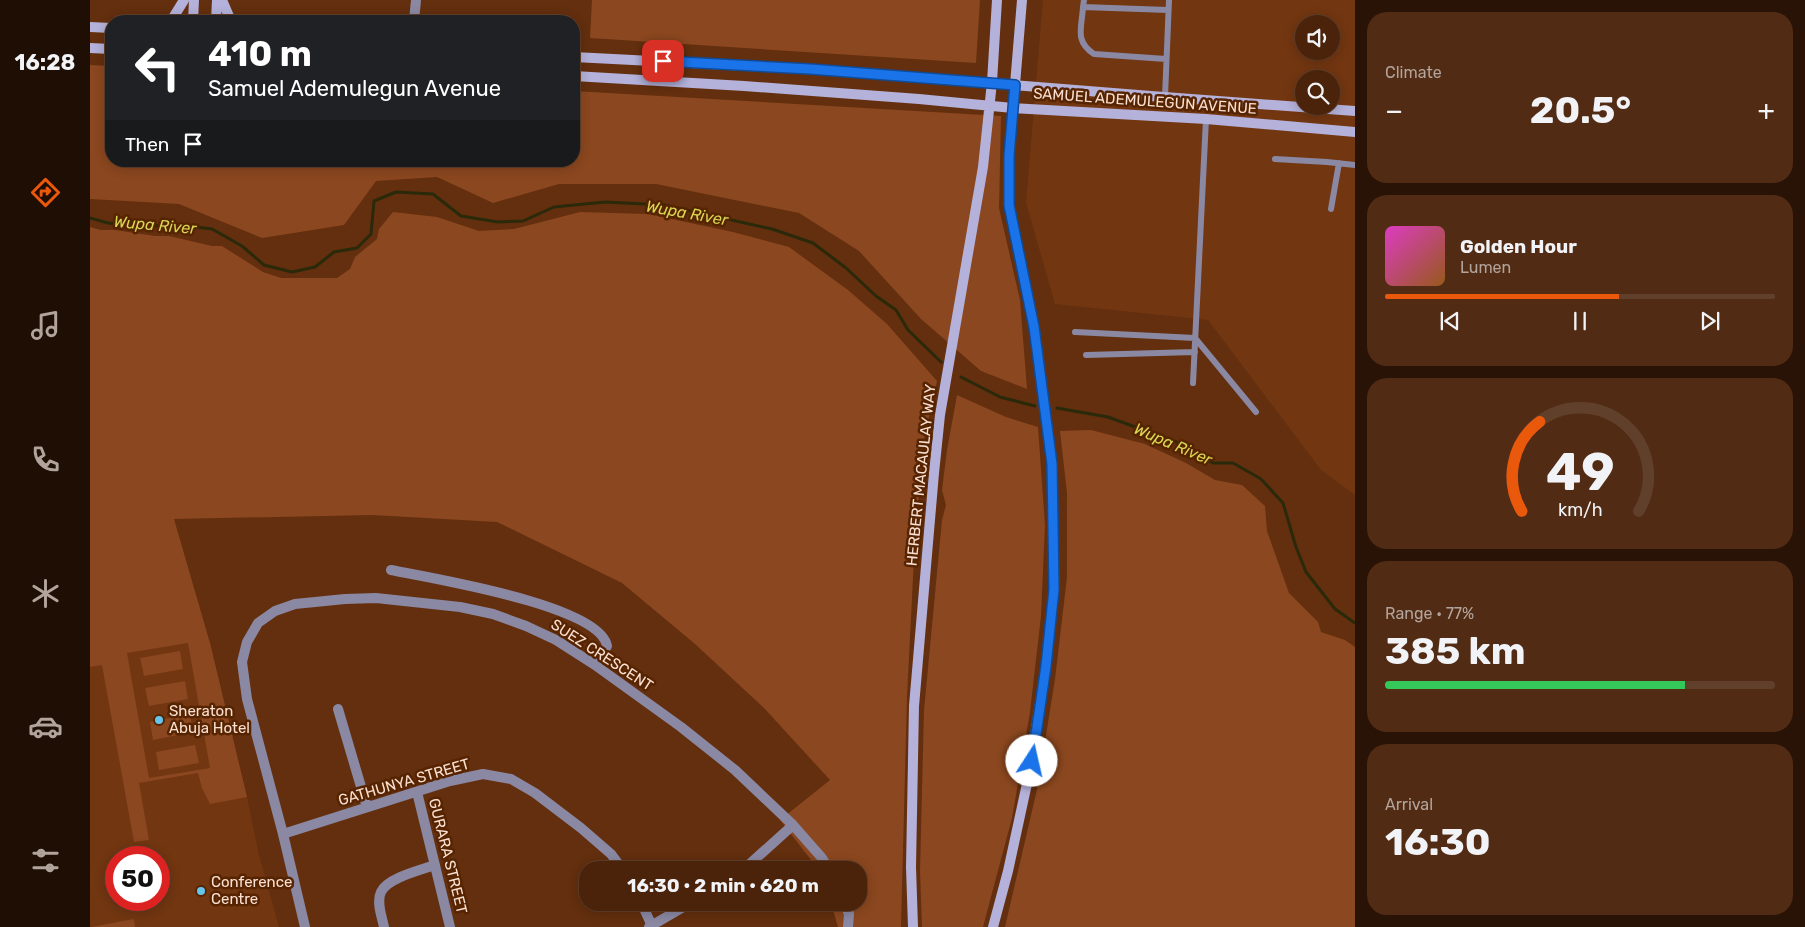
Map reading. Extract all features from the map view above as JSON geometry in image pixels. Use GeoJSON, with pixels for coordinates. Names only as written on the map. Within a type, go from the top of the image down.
{"type":"FeatureCollection","features":[{"type":"Feature","properties":{"kind":"main road"},"geometry":{"type":"LineString","coordinates":[[175,15],[184,0]]}},
{"type":"Feature","properties":{"kind":"main road"},"geometry":{"type":"LineString","coordinates":[[193,15],[194,0]]}},
{"type":"Feature","properties":{"kind":"main road"},"geometry":{"type":"LineString","coordinates":[[217,15],[218,0]]}},
{"type":"Feature","properties":{"kind":"main road"},"geometry":{"type":"LineString","coordinates":[[222,0],[228,15]]}},
{"type":"Feature","properties":{"kind":"main road","name":"HERBERT MACAULAY WAY"},"geometry":{"type":"LineString","coordinates":[[913,927],[911,867],[914,706],[940,415],[983,166],[992,82],[997,0]]}},
{"type":"Feature","properties":{"kind":"main road"},"geometry":{"type":"LineString","coordinates":[[993,927],[1008,871],[1028,780],[1046,666],[1054,589],[1052,464],[1034,327],[1009,205],[1009,156],[1022,0]]}},
{"type":"Feature","properties":{"kind":"main road"},"geometry":{"type":"LineString","coordinates":[[90,27],[105,28]]}},
{"type":"Feature","properties":{"kind":"main road"},"geometry":{"type":"LineString","coordinates":[[90,48],[105,49]]}},
{"type":"Feature","properties":{"kind":"main road","name":"SAMUEL ADEMULEGUN AVENUE"},"geometry":{"type":"LineString","coordinates":[[580,57],[810,69],[1355,111]]}},
{"type":"Feature","properties":{"kind":"main road","name":"SAMUEL ADEMULEGUN AVENUE"},"geometry":{"type":"LineString","coordinates":[[580,76],[919,99],[1013,108],[1206,119],[1355,132]]}},
{"type":"Feature","properties":{"kind":"street"},"geometry":{"type":"LineString","coordinates":[[415,15],[416,0]]}},
{"type":"Feature","properties":{"kind":"street"},"geometry":{"type":"LineString","coordinates":[[391,570],[511,595],[574,617],[595,629],[606,640],[607,646],[595,665]]}},
{"type":"Feature","properties":{"kind":"street","name":"SUEZ CRESCENT"},"geometry":{"type":"LineString","coordinates":[[305,927],[283,834],[247,699],[242,662],[247,642],[258,623],[275,611],[295,604],[376,598],[460,607],[494,614],[556,640],[595,665],[681,727],[735,770],[793,825],[824,861]]}},
{"type":"Feature","properties":{"kind":"street"},"geometry":{"type":"LineString","coordinates":[[338,709],[367,808]]}},
{"type":"Feature","properties":{"kind":"street","name":"GATHUNYA STREET"},"geometry":{"type":"LineString","coordinates":[[283,834],[450,781],[483,774],[511,779],[535,793],[581,828],[611,854],[616,861]]}},
{"type":"Feature","properties":{"kind":"street","name":"GURARA STREET"},"geometry":{"type":"LineString","coordinates":[[416,792],[450,927]]}},
{"type":"Feature","properties":{"kind":"street"},"geometry":{"type":"LineString","coordinates":[[753,861],[793,825]]}},
{"type":"Feature","properties":{"kind":"street"},"geometry":{"type":"LineString","coordinates":[[384,927],[380,907],[380,893],[386,885],[435,865]]}},
{"type":"Feature","properties":{"kind":"street"},"geometry":{"type":"LineString","coordinates":[[644,911],[650,926],[676,911]]}},
{"type":"Feature","properties":{"kind":"street"},"geometry":{"type":"LineString","coordinates":[[848,911],[848,927]]}},
{"type":"Feature","properties":{"kind":"lane"},"geometry":{"type":"LineString","coordinates":[[1165,97],[1169,0]]}},
{"type":"Feature","properties":{"kind":"lane"},"geometry":{"type":"LineString","coordinates":[[1166,59],[1094,54],[1085,48],[1081,42],[1084,3],[1168,10]]}},
{"type":"Feature","properties":{"kind":"lane"},"geometry":{"type":"LineString","coordinates":[[1193,383],[1206,119]]}},
{"type":"Feature","properties":{"kind":"lane"},"geometry":{"type":"LineString","coordinates":[[1275,159],[1355,165]]}},
{"type":"Feature","properties":{"kind":"lane"},"geometry":{"type":"LineString","coordinates":[[1331,209],[1339,163]]}},
{"type":"Feature","properties":{"kind":"lane"},"geometry":{"type":"LineString","coordinates":[[1075,332],[1195,338],[1256,412]]}},
{"type":"Feature","properties":{"kind":"lane"},"geometry":{"type":"LineString","coordinates":[[1086,355],[1195,352]]}},
{"type":"Feature","properties":{"kind":"shaded area"},"geometry":{"type":"Polygon","coordinates":[[[592,0],[980,0],[976,63],[590,38],[592,0]]]}},
{"type":"Feature","properties":{"kind":"shaded area"},"geometry":{"type":"Polygon","coordinates":[[[1043,0],[1355,0],[1355,495],[1321,470],[1208,320],[1055,304],[1026,203],[1043,0]]]}},
{"type":"Feature","properties":{"kind":"shaded area"},"geometry":{"type":"Polygon","coordinates":[[[90,65],[105,66],[105,167],[580,167],[580,91],[1001,116],[999,208],[1020,300],[1027,389],[981,371],[921,319],[859,251],[799,213],[656,184],[559,184],[493,203],[437,177],[376,181],[344,225],[262,238],[179,204],[90,199],[90,65]]]}},
{"type":"Feature","properties":{"kind":"shaded area"},"geometry":{"type":"Polygon","coordinates":[[[393,212],[437,217],[479,231],[514,229],[580,212],[648,214],[733,232],[789,247],[848,290],[887,324],[937,381],[923,443],[914,558],[907,697],[901,927],[838,927],[833,911],[867,911],[867,861],[812,861],[780,820],[830,780],[764,708],[695,644],[622,583],[497,522],[372,515],[174,519],[210,643],[247,797],[210,804],[202,788],[198,773],[139,783],[149,840],[134,842],[102,665],[90,667],[90,227],[101,230],[169,236],[212,246],[222,246],[263,272],[281,278],[337,278],[350,269],[355,257],[377,239],[379,229],[393,212]],[[188,643],[127,653],[149,778],[210,768],[188,643]]]}},
{"type":"Feature","properties":{"kind":"shaded area"},"geometry":{"type":"Polygon","coordinates":[[[957,395],[1006,417],[1038,427],[1045,525],[1041,616],[1030,712],[1012,818],[983,927],[922,927],[920,871],[924,710],[942,520],[946,505],[942,490],[957,395]]]}},
{"type":"Feature","properties":{"kind":"shaded area"},"geometry":{"type":"Polygon","coordinates":[[[1091,430],[1145,444],[1186,463],[1215,480],[1242,485],[1265,506],[1267,531],[1289,593],[1318,622],[1321,632],[1345,640],[1355,647],[1355,927],[1005,927],[1038,785],[1055,679],[1067,577],[1067,493],[1060,431],[1091,430]]]}},
{"type":"Feature","properties":{"kind":"shaded area","name":"Sheraton Abuja Hotel"},"geometry":{"type":"Polygon","coordinates":[[[90,532],[210,643],[259,855],[279,927],[90,927],[90,532]]]}},
{"type":"Feature","properties":{"kind":"shaded area"},"geometry":{"type":"Polygon","coordinates":[[[180,651],[183,669],[144,676],[140,658],[180,651]]]}},
{"type":"Feature","properties":{"kind":"shaded area"},"geometry":{"type":"Polygon","coordinates":[[[185,681],[188,699],[149,706],[145,688],[185,681]]]}},
{"type":"Feature","properties":{"kind":"shaded area"},"geometry":{"type":"Polygon","coordinates":[[[190,714],[193,732],[153,740],[150,722],[190,714]]]}},
{"type":"Feature","properties":{"kind":"shaded area"},"geometry":{"type":"Polygon","coordinates":[[[195,745],[199,763],[159,770],[156,752],[195,745]]]}},
{"type":"Feature","properties":{"kind":"shaded area"},"geometry":{"type":"Polygon","coordinates":[[[134,919],[135,927],[91,927],[134,919]]]}},
{"type":"Feature","properties":{"kind":"waterway","name":"Wupa River"},"geometry":{"type":"LineString","coordinates":[[90,218],[108,223],[145,227],[172,224],[212,229],[242,246],[264,265],[292,272],[315,267],[334,252],[357,248],[371,234],[374,201],[396,192],[433,194],[461,216],[498,222],[523,221],[554,207],[605,202],[664,205],[772,229],[813,243],[846,268],[876,296],[896,310],[908,330],[941,362]]}},
{"type":"Feature","properties":{"kind":"waterway","name":"Wupa River"},"geometry":{"type":"LineString","coordinates":[[961,377],[1000,397],[1035,406]]}},
{"type":"Feature","properties":{"kind":"waterway","name":"Wupa River"},"geometry":{"type":"LineString","coordinates":[[1057,408],[1108,417],[1179,443],[1213,463],[1233,463],[1261,479],[1283,503],[1296,547],[1306,572],[1335,609],[1355,623]]}},
{"type":"Feature","properties":{"kind":"place","name":"Sheraton Abuja Hotel"},"geometry":{"type":"Point","coordinates":[159,720]}},
{"type":"Feature","properties":{"kind":"place","name":"Conference Centre"},"geometry":{"type":"Point","coordinates":[201,891]}},
{"type":"Feature","properties":{"kind":"route"},"geometry":{"type":"LineString","coordinates":[[663,61],[810,69],[1015,85],[1009,156],[1009,205],[1034,327],[1052,464],[1054,589],[1046,666],[1032,761]]}}]}
